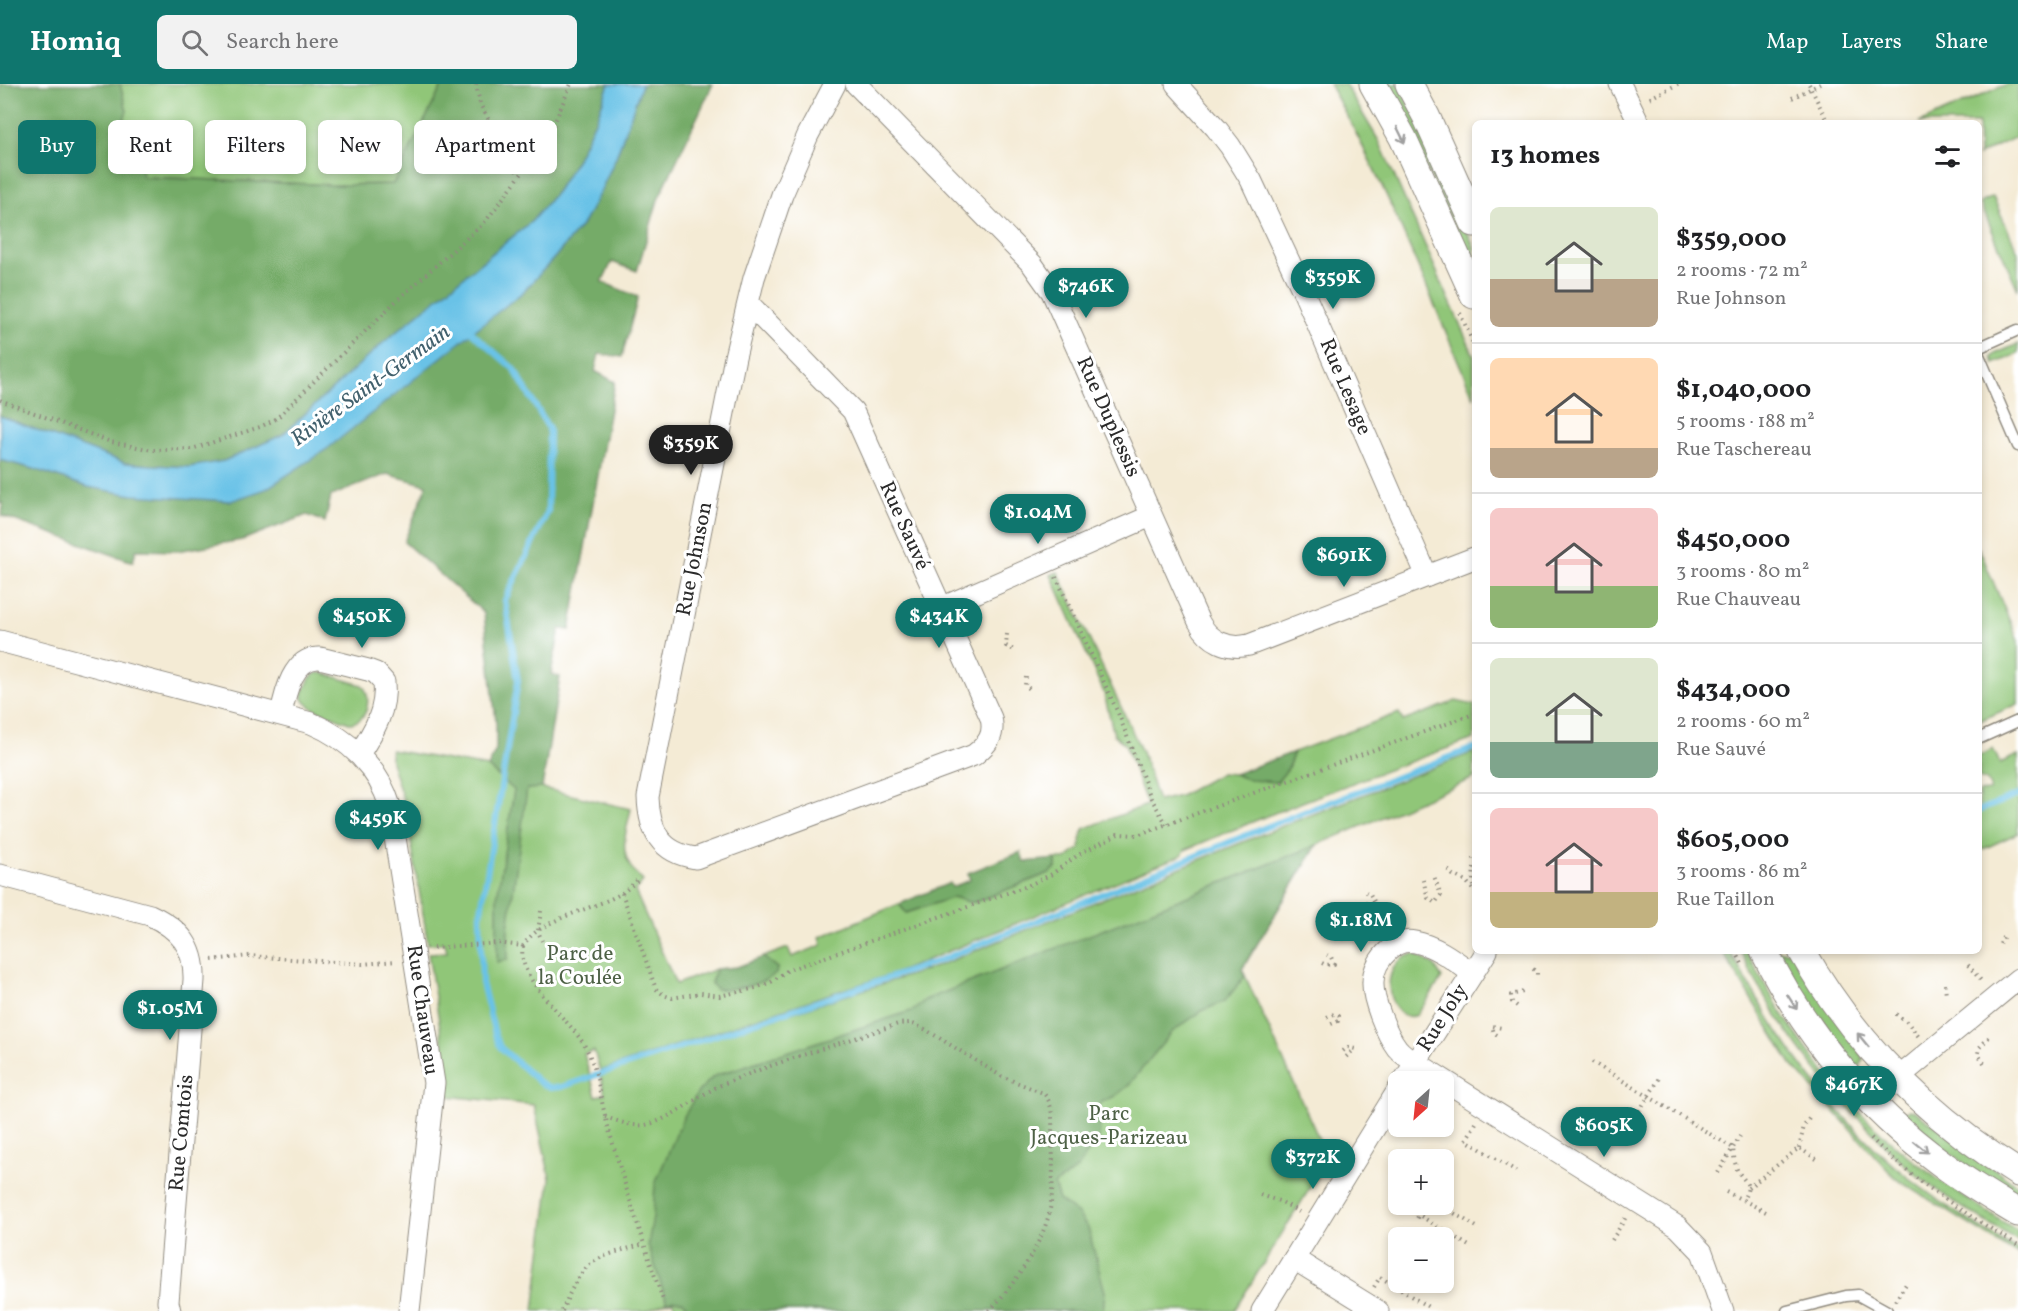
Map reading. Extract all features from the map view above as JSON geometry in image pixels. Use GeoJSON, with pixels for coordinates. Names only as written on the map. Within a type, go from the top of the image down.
{"type":"FeatureCollection","features":[{"type":"Feature","properties":{"kind":"street","name":"Rue Johnson"},"geometry":{"type":"LineString","coordinates":[[684,856],[663,844],[657,836],[649,818],[648,797],[731,376],[748,303],[762,251],[782,195],[808,135],[835,84]]}},
{"type":"Feature","properties":{"kind":"street","name":"Rue Duplessis"},"geometry":{"type":"LineString","coordinates":[[856,84],[941,169],[1043,277],[1061,310],[1199,622],[1210,637],[1229,646],[1249,645],[1427,576]]}},
{"type":"Feature","properties":{"kind":"street"},"geometry":{"type":"LineString","coordinates":[[1373,84],[1403,138],[1472,291]]}},
{"type":"Feature","properties":{"kind":"street"},"geometry":{"type":"LineString","coordinates":[[1409,84],[1426,116],[1472,219]]}},
{"type":"Feature","properties":{"kind":"street"},"geometry":{"type":"LineString","coordinates":[[1620,84],[1638,120]]}},
{"type":"Feature","properties":{"kind":"street","name":"Rue Lesage"},"geometry":{"type":"LineString","coordinates":[[1184,87],[1230,146],[1251,180],[1304,293],[1427,576]]}},
{"type":"Feature","properties":{"kind":"street","name":"Rue Sauvé"},"geometry":{"type":"LineString","coordinates":[[684,856],[696,858],[710,854],[965,758],[981,749],[991,737],[993,728],[991,718],[853,411],[748,303]]}},
{"type":"Feature","properties":{"kind":"street"},"geometry":{"type":"LineString","coordinates":[[942,608],[1151,516]]}},
{"type":"Feature","properties":{"kind":"street"},"geometry":{"type":"LineString","coordinates":[[1427,576],[1472,559]]}},
{"type":"Feature","properties":{"kind":"street","name":"Rue Chauveau"},"geometry":{"type":"LineString","coordinates":[[0,641],[281,714],[324,729],[336,735],[359,754],[378,777],[390,806],[434,1083],[409,1311]]}},
{"type":"Feature","properties":{"kind":"street"},"geometry":{"type":"LineString","coordinates":[[281,714],[286,692],[295,673],[300,665],[312,657],[376,673],[384,682],[380,717],[372,735],[359,754]]}},
{"type":"Feature","properties":{"kind":"street","name":"Rue Comtois"},"geometry":{"type":"LineString","coordinates":[[0,875],[150,915],[171,926],[191,951],[194,961],[194,980],[168,1302],[170,1311]]}},
{"type":"Feature","properties":{"kind":"street","name":"Rue Joly"},"geometry":{"type":"LineString","coordinates":[[1415,1062],[1404,1055],[1392,1041],[1380,1011],[1373,981],[1378,962],[1395,945],[1408,941],[1442,952],[1472,973]]}},
{"type":"Feature","properties":{"kind":"street","name":"Rue Joly"},"geometry":{"type":"LineString","coordinates":[[1410,1071],[1485,954]]}},
{"type":"Feature","properties":{"kind":"street"},"geometry":{"type":"LineString","coordinates":[[1766,954],[1781,984],[1818,1039],[1870,1101],[1940,1162],[2018,1213]]}},
{"type":"Feature","properties":{"kind":"street"},"geometry":{"type":"LineString","coordinates":[[1804,954],[1838,1007],[1897,1078],[1951,1127],[2018,1173]]}},
{"type":"Feature","properties":{"kind":"street"},"geometry":{"type":"LineString","coordinates":[[1870,1101],[2018,979]]}},
{"type":"Feature","properties":{"kind":"street"},"geometry":{"type":"LineString","coordinates":[[1415,1062],[1678,1227],[1694,1243],[1708,1264],[1723,1311]]}},
{"type":"Feature","properties":{"kind":"street"},"geometry":{"type":"LineString","coordinates":[[1262,1311],[1388,1106]]}},
{"type":"Feature","properties":{"kind":"street"},"geometry":{"type":"LineString","coordinates":[[1294,1258],[1378,1311]]}},
{"type":"Feature","properties":{"kind":"lane"},"geometry":{"type":"LineString","coordinates":[[1982,346],[2018,330]]}},
{"type":"Feature","properties":{"kind":"lane"},"geometry":{"type":"LineString","coordinates":[[1982,362],[2018,446]]}},
{"type":"Feature","properties":{"kind":"lane"},"geometry":{"type":"LineString","coordinates":[[1982,737],[2018,721]]}},
{"type":"Feature","properties":{"kind":"lane"},"geometry":{"type":"LineString","coordinates":[[1787,1311],[1853,1295],[1863,1297],[1874,1308],[1887,1311]]}},
{"type":"Feature","properties":{"kind":"path"},"geometry":{"type":"LineString","coordinates":[[477,84],[480,104],[519,175]]}},
{"type":"Feature","properties":{"kind":"path"},"geometry":{"type":"LineString","coordinates":[[0,400],[111,442],[153,450],[192,449],[260,427],[276,419],[396,301],[485,222],[535,156],[553,126],[571,84]]}},
{"type":"Feature","properties":{"kind":"path"},"geometry":{"type":"LineString","coordinates":[[1650,98],[1677,84]]}},
{"type":"Feature","properties":{"kind":"path"},"geometry":{"type":"LineString","coordinates":[[1792,98],[1810,86],[1821,84]]}},
{"type":"Feature","properties":{"kind":"path"},"geometry":{"type":"LineString","coordinates":[[1810,86],[1827,120]]}},
{"type":"Feature","properties":{"kind":"path"},"geometry":{"type":"LineString","coordinates":[[1049,561],[1114,704],[1151,798],[1167,825]]}},
{"type":"Feature","properties":{"kind":"path"},"geometry":{"type":"LineString","coordinates":[[1007,634],[1006,646],[1014,650]]}},
{"type":"Feature","properties":{"kind":"path"},"geometry":{"type":"LineString","coordinates":[[1026,677],[1025,685],[1032,691]]}},
{"type":"Feature","properties":{"kind":"path"},"geometry":{"type":"LineString","coordinates":[[622,893],[656,988],[672,998],[701,993],[719,996],[756,988],[771,982],[788,970],[1027,886],[1052,874],[1078,855],[1118,834],[1137,835],[1167,825],[1472,715]]}},
{"type":"Feature","properties":{"kind":"path"},"geometry":{"type":"LineString","coordinates":[[1448,870],[1466,881],[1472,888]]}},
{"type":"Feature","properties":{"kind":"path"},"geometry":{"type":"LineString","coordinates":[[1423,880],[1428,898],[1435,903],[1441,895],[1434,876]]}},
{"type":"Feature","properties":{"kind":"path"},"geometry":{"type":"LineString","coordinates":[[640,878],[622,893],[528,937],[521,954],[523,967],[533,982],[576,1032],[589,1053],[605,1117],[664,1303]]}},
{"type":"Feature","properties":{"kind":"path"},"geometry":{"type":"LineString","coordinates":[[1359,903],[1375,903],[1366,892]]}},
{"type":"Feature","properties":{"kind":"path"},"geometry":{"type":"LineString","coordinates":[[541,911],[538,931],[542,941]]}},
{"type":"Feature","properties":{"kind":"path"},"geometry":{"type":"LineString","coordinates":[[1338,938],[1341,940],[1353,932],[1348,921]]}},
{"type":"Feature","properties":{"kind":"path"},"geometry":{"type":"LineString","coordinates":[[2000,944],[2004,935]]}},
{"type":"Feature","properties":{"kind":"path"},"geometry":{"type":"LineString","coordinates":[[429,948],[497,944],[523,946]]}},
{"type":"Feature","properties":{"kind":"path"},"geometry":{"type":"LineString","coordinates":[[1322,963],[1334,964],[1331,957],[1327,955]]}},
{"type":"Feature","properties":{"kind":"path"},"geometry":{"type":"LineString","coordinates":[[208,961],[249,956],[363,964],[400,960]]}},
{"type":"Feature","properties":{"kind":"path"},"geometry":{"type":"LineString","coordinates":[[1533,969],[1537,972],[1538,977]]}},
{"type":"Feature","properties":{"kind":"path"},"geometry":{"type":"LineString","coordinates":[[1946,984],[1946,995]]}},
{"type":"Feature","properties":{"kind":"path"},"geometry":{"type":"LineString","coordinates":[[1517,1006],[1512,1002],[1510,995],[1527,991]]}},
{"type":"Feature","properties":{"kind":"path"},"geometry":{"type":"LineString","coordinates":[[1327,1017],[1334,1014],[1339,1016],[1338,1021],[1331,1024]]}},
{"type":"Feature","properties":{"kind":"path"},"geometry":{"type":"LineString","coordinates":[[1896,1014],[1907,1022],[1930,1051]]}},
{"type":"Feature","properties":{"kind":"path"},"geometry":{"type":"LineString","coordinates":[[605,1117],[626,1124],[643,1126],[663,1120],[695,1098],[742,1076],[898,1024],[910,1023],[923,1028],[1001,1076],[1043,1093],[1048,1098],[1051,1107],[1052,1143],[1048,1215],[1040,1237],[1013,1284],[989,1311]]}},
{"type":"Feature","properties":{"kind":"path"},"geometry":{"type":"LineString","coordinates":[[1497,1035],[1492,1026],[1502,1028]]}},
{"type":"Feature","properties":{"kind":"path"},"geometry":{"type":"LineString","coordinates":[[1984,1063],[1978,1054],[1979,1048],[1992,1034]]}},
{"type":"Feature","properties":{"kind":"path"},"geometry":{"type":"LineString","coordinates":[[1343,1051],[1348,1047],[1355,1049],[1346,1057]]}},
{"type":"Feature","properties":{"kind":"path"},"geometry":{"type":"LineString","coordinates":[[1592,1062],[1733,1148],[1738,1173],[1744,1177],[1748,1189]]}},
{"type":"Feature","properties":{"kind":"path"},"geometry":{"type":"LineString","coordinates":[[1633,1121],[1661,1076]]}},
{"type":"Feature","properties":{"kind":"path"},"geometry":{"type":"LineString","coordinates":[[1743,1200],[1748,1189],[1799,1148],[1804,1126],[1810,1117]]}},
{"type":"Feature","properties":{"kind":"path"},"geometry":{"type":"LineString","coordinates":[[1718,1173],[1740,1136]]}},
{"type":"Feature","properties":{"kind":"path"},"geometry":{"type":"LineString","coordinates":[[1466,1140],[1516,1171]]}},
{"type":"Feature","properties":{"kind":"path"},"geometry":{"type":"LineString","coordinates":[[1799,1148],[1818,1160]]}},
{"type":"Feature","properties":{"kind":"path"},"geometry":{"type":"LineString","coordinates":[[1726,1192],[1766,1212]]}},
{"type":"Feature","properties":{"kind":"path"},"geometry":{"type":"LineString","coordinates":[[1260,1195],[1282,1202],[1299,1212]]}},
{"type":"Feature","properties":{"kind":"path"},"geometry":{"type":"LineString","coordinates":[[1612,1240],[1636,1201]]}},
{"type":"Feature","properties":{"kind":"path"},"geometry":{"type":"LineString","coordinates":[[1454,1213],[1480,1229]]}},
{"type":"Feature","properties":{"kind":"path"},"geometry":{"type":"LineString","coordinates":[[1417,1218],[1419,1215],[1469,1246]]}},
{"type":"Feature","properties":{"kind":"path"},"geometry":{"type":"LineString","coordinates":[[562,1311],[578,1277],[589,1264],[600,1257],[644,1244]]}},
{"type":"Feature","properties":{"kind":"path"},"geometry":{"type":"LineString","coordinates":[[1380,1277],[1430,1308]]}},
{"type":"Feature","properties":{"kind":"path"},"geometry":{"type":"LineString","coordinates":[[1902,1290],[1908,1281]]}},
{"type":"Feature","properties":{"kind":"green space"},"geometry":{"type":"Polygon","coordinates":[[[0,84],[120,84],[127,111],[124,120],[108,120],[108,174],[337,185],[393,184],[398,174],[402,174],[402,166],[414,142],[414,174],[557,174],[557,120],[425,120],[443,84],[609,84],[598,115],[577,159],[557,191],[532,221],[384,342],[282,435],[224,461],[189,467],[125,463],[0,416],[0,84]]]}},
{"type":"Feature","properties":{"kind":"green space"},"geometry":{"type":"Polygon","coordinates":[[[120,84],[443,84],[425,120],[414,120],[414,142],[402,166],[402,120],[318,120],[318,174],[398,174],[393,184],[337,185],[142,177],[141,174],[193,174],[193,120],[124,120],[120,84]]]}},
{"type":"Feature","properties":{"kind":"green space"},"geometry":{"type":"Polygon","coordinates":[[[642,84],[713,84],[658,200],[637,271],[612,262],[602,282],[638,297],[622,357],[599,354],[595,371],[615,382],[570,630],[560,629],[551,674],[560,677],[542,788],[527,789],[508,929],[508,959],[497,962],[497,897],[514,790],[488,767],[496,749],[496,722],[484,613],[404,542],[427,485],[387,474],[331,496],[325,522],[307,515],[242,540],[177,551],[136,550],[133,562],[2,516],[0,460],[88,487],[132,495],[231,501],[482,324],[524,291],[584,222],[616,157],[642,84]]]}},
{"type":"Feature","properties":{"kind":"green space"},"geometry":{"type":"Polygon","coordinates":[[[1329,84],[1345,84],[1379,141],[1472,351],[1472,393],[1388,199],[1329,84]]]}},
{"type":"Feature","properties":{"kind":"green space"},"geometry":{"type":"Polygon","coordinates":[[[1387,84],[1398,84],[1426,137],[1472,242],[1472,265],[1387,84]]]}},
{"type":"Feature","properties":{"kind":"green space"},"geometry":{"type":"Polygon","coordinates":[[[2007,84],[2018,84],[2016,137],[1982,154],[1982,120],[1926,120],[2007,84]]]}},
{"type":"Feature","properties":{"kind":"green space"},"geometry":{"type":"Polygon","coordinates":[[[1993,197],[2018,252],[2018,290],[1982,208],[1982,202],[1993,197]]]}},
{"type":"Feature","properties":{"kind":"green space"},"geometry":{"type":"Polygon","coordinates":[[[2018,344],[2018,354],[1994,364],[1992,357],[1995,354],[2018,344]]]}},
{"type":"Feature","properties":{"kind":"green space"},"geometry":{"type":"Polygon","coordinates":[[[1982,555],[2018,641],[2018,704],[1982,720],[1982,555]]]}},
{"type":"Feature","properties":{"kind":"green space","name":"Parc Jacques-Parizeau"},"geometry":{"type":"Polygon","coordinates":[[[1058,572],[1142,752],[1158,801],[1180,796],[1221,773],[1234,774],[1250,780],[1287,770],[1294,752],[1399,713],[1403,721],[1456,701],[1472,705],[1472,740],[1257,820],[1185,850],[1182,855],[896,973],[600,1071],[594,1051],[584,1054],[596,1096],[605,1094],[600,1074],[935,967],[1285,825],[1472,753],[1472,779],[1317,845],[1242,969],[1328,1159],[1234,1311],[677,1311],[672,1300],[646,1311],[534,1311],[550,1178],[534,1105],[447,1096],[448,1077],[428,953],[447,952],[445,943],[428,944],[405,806],[391,762],[391,750],[488,767],[514,789],[542,788],[631,809],[625,839],[626,856],[635,873],[643,881],[635,891],[676,984],[716,969],[711,983],[777,968],[763,957],[788,948],[792,957],[822,945],[820,937],[899,904],[907,913],[954,897],[975,902],[1049,873],[1056,868],[1056,859],[1066,859],[1080,848],[1083,829],[1147,805],[1125,744],[1114,735],[1104,693],[1051,575],[1058,572]]]}},
{"type":"Feature","properties":{"kind":"green space"},"geometry":{"type":"Polygon","coordinates":[[[316,673],[362,685],[368,702],[361,719],[349,723],[314,709],[306,703],[303,693],[310,678],[316,673]]]}},
{"type":"Feature","properties":{"kind":"green space"},"geometry":{"type":"Polygon","coordinates":[[[1993,749],[2000,763],[2018,755],[2018,833],[1982,850],[1982,792],[1989,791],[1990,787],[1987,781],[1982,779],[1982,754],[1993,749]]]}},
{"type":"Feature","properties":{"kind":"green space"},"geometry":{"type":"Polygon","coordinates":[[[1294,752],[1287,770],[1277,782],[1250,780],[1234,774],[1294,752]]]}},
{"type":"Feature","properties":{"kind":"green space","name":"Parc Jacques-Parizeau"},"geometry":{"type":"Polygon","coordinates":[[[1317,845],[1242,969],[1245,976],[1225,1001],[1202,1011],[1172,1032],[1128,1086],[1115,1096],[1100,1103],[1097,1113],[1100,1127],[1098,1143],[1089,1151],[1077,1169],[1054,1185],[1059,1200],[1077,1213],[1088,1228],[1105,1292],[1103,1311],[691,1311],[683,1301],[667,1302],[648,1245],[655,1184],[683,1118],[698,1092],[714,1076],[914,1010],[925,1000],[1317,845]]]}},
{"type":"Feature","properties":{"kind":"green space"},"geometry":{"type":"Polygon","coordinates":[[[1021,852],[1024,862],[1056,859],[1056,868],[1049,873],[975,902],[954,897],[906,913],[899,904],[950,883],[952,887],[970,880],[968,873],[1021,852]]]}},
{"type":"Feature","properties":{"kind":"green space"},"geometry":{"type":"Polygon","coordinates":[[[1414,954],[1434,965],[1442,978],[1417,1015],[1407,1016],[1399,1012],[1393,1003],[1390,980],[1393,969],[1401,959],[1414,954]]]}},
{"type":"Feature","properties":{"kind":"green space"},"geometry":{"type":"Polygon","coordinates":[[[1724,954],[1732,954],[1767,1015],[1816,1084],[1872,1146],[1923,1189],[2018,1250],[2018,1255],[1896,1179],[1791,1064],[1724,954]]]}},
{"type":"Feature","properties":{"kind":"green space"},"geometry":{"type":"Polygon","coordinates":[[[1742,954],[1749,954],[1797,1036],[1860,1113],[1922,1167],[1962,1196],[2018,1231],[2018,1241],[1954,1202],[1918,1176],[1852,1112],[1798,1047],[1742,954]]]}},
{"type":"Feature","properties":{"kind":"green space"},"geometry":{"type":"Polygon","coordinates":[[[1779,954],[1793,954],[1864,1059],[1860,1066],[1853,1064],[1819,1020],[1779,954]]]}},
{"type":"Feature","properties":{"kind":"green space"},"geometry":{"type":"Polygon","coordinates":[[[763,957],[777,968],[776,974],[770,978],[732,989],[716,989],[711,983],[716,969],[737,967],[763,957]]]}},
{"type":"Feature","properties":{"kind":"green space"},"geometry":{"type":"Polygon","coordinates":[[[1909,1110],[1915,1111],[2018,1186],[2018,1200],[1976,1173],[1906,1119],[1905,1113],[1909,1110]]]}},
{"type":"Feature","properties":{"kind":"water","name":"Rivière Saint-Germain"},"geometry":{"type":"Polygon","coordinates":[[[609,84],[642,84],[616,157],[601,190],[584,222],[555,257],[524,291],[327,449],[266,489],[231,501],[132,495],[88,487],[0,460],[0,416],[125,463],[151,465],[189,467],[224,461],[282,435],[384,342],[532,221],[557,191],[577,159],[598,115],[609,84]]]}},
{"type":"Feature","properties":{"kind":"waterway"},"geometry":{"type":"LineString","coordinates":[[467,328],[514,369],[549,429],[548,511],[505,600],[518,681],[480,917],[482,983],[500,1047],[539,1082],[550,1088],[561,1087],[936,962],[1291,817],[1472,749]]}},
{"type":"Feature","properties":{"kind":"waterway"},"geometry":{"type":"LineString","coordinates":[[1982,809],[2018,795]]}},
{"type":"Feature","properties":{"kind":"park label","name":"Parc de la Coulée"},"geometry":{"type":"Point","coordinates":[580,966]}}]}
